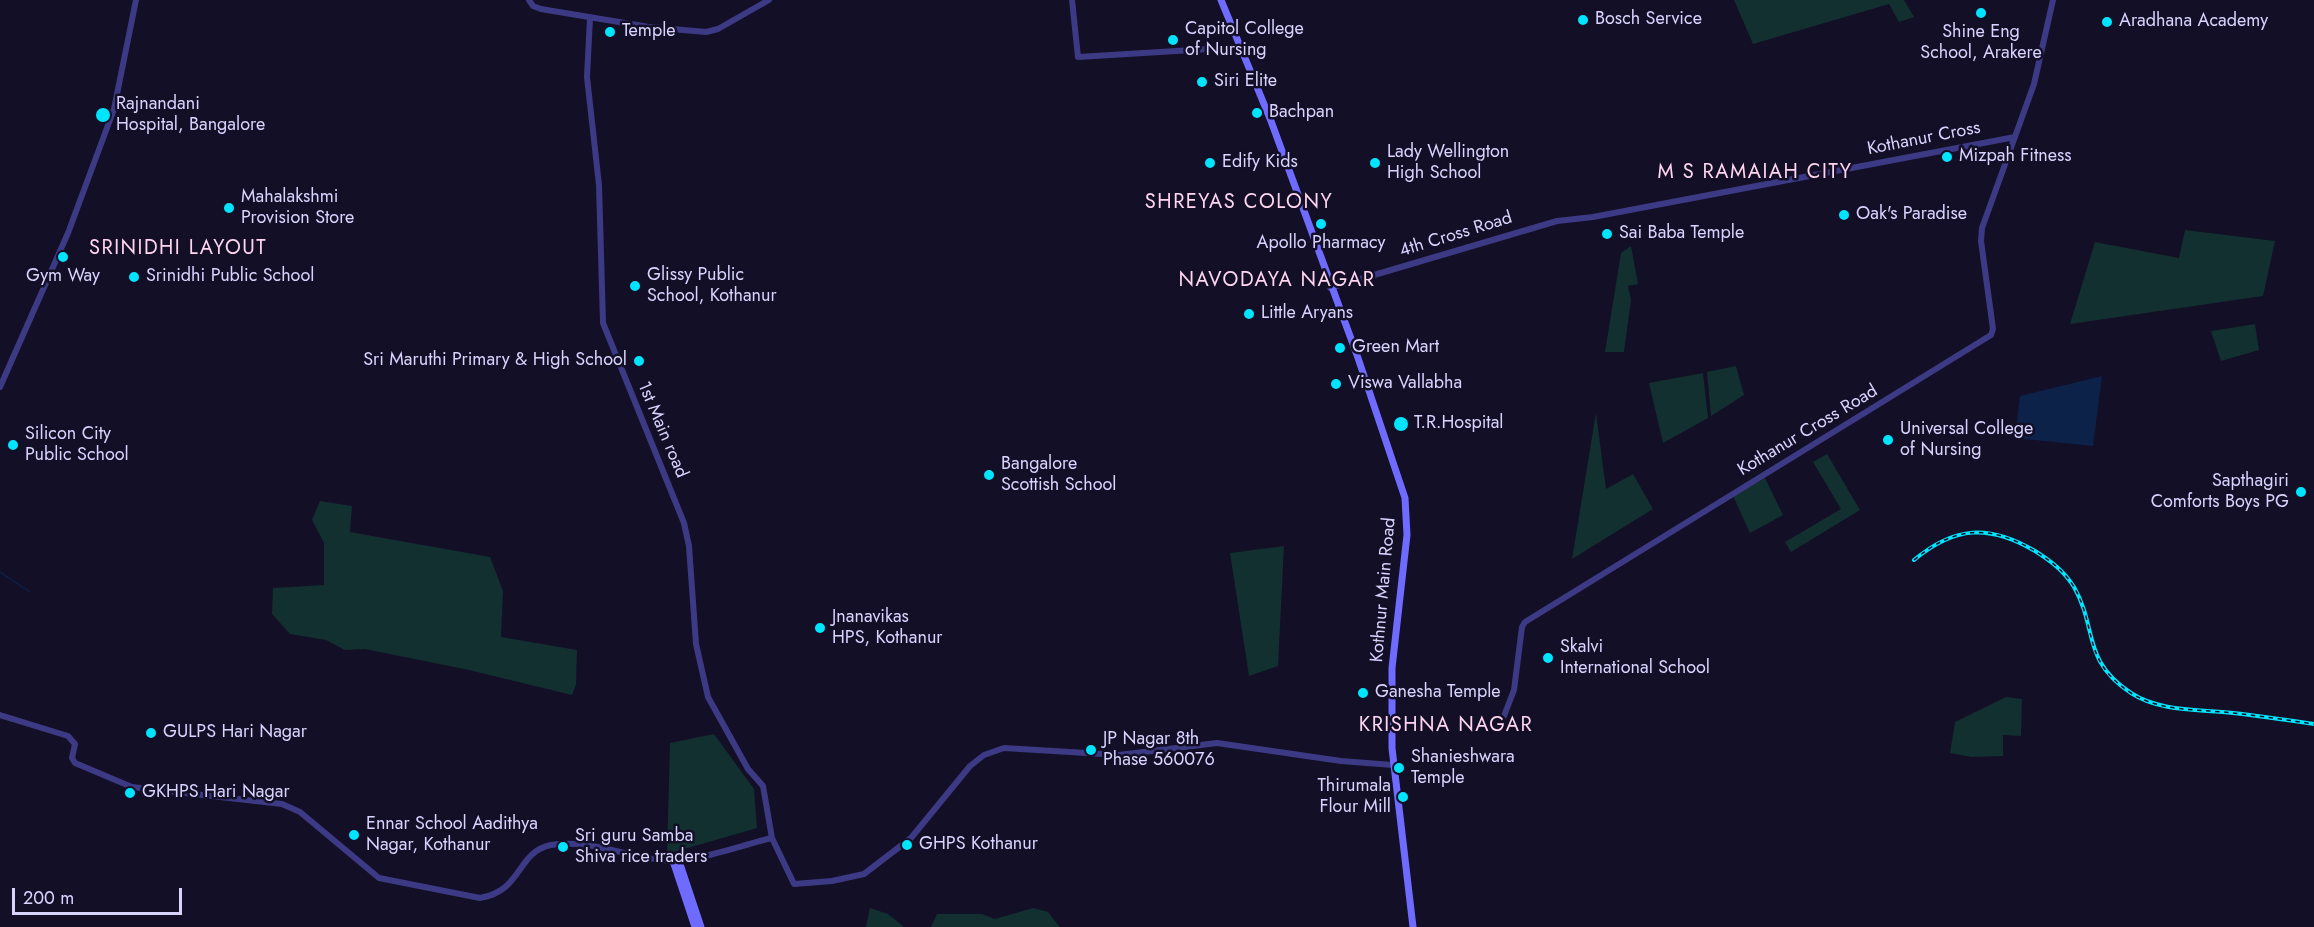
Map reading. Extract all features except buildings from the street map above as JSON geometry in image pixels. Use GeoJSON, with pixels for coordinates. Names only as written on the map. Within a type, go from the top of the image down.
{"type":"FeatureCollection","features":[{"type":"Feature","properties":{"kind":"main road","name":"Kothnur Main Road"},"geometry":{"type":"LineString","coordinates":[[1221,0],[1242,47],[1357,356],[1402,485],[1407,509],[1407,535],[1392,668],[1393,765],[1413,927]]}},
{"type":"Feature","properties":{"kind":"main road"},"geometry":{"type":"LineString","coordinates":[[676,861],[695,927]]}},
{"type":"Feature","properties":{"kind":"main road"},"geometry":{"type":"LineString","coordinates":[[676,861],[701,927]]}},
{"type":"Feature","properties":{"kind":"street"},"geometry":{"type":"LineString","coordinates":[[0,387],[68,233],[114,110],[136,0]]}},
{"type":"Feature","properties":{"kind":"street"},"geometry":{"type":"LineString","coordinates":[[529,0],[533,6],[541,9],[590,18],[649,27],[706,32],[718,29],[768,0]]}},
{"type":"Feature","properties":{"kind":"street"},"geometry":{"type":"LineString","coordinates":[[1072,0],[1078,57],[1242,47]]}},
{"type":"Feature","properties":{"kind":"street"},"geometry":{"type":"LineString","coordinates":[[2015,137],[2034,84],[2052,0]]}},
{"type":"Feature","properties":{"kind":"street","name":"1st Main road"},"geometry":{"type":"LineString","coordinates":[[590,18],[587,77],[599,185],[603,323],[684,523],[689,546],[696,644],[708,697],[748,769],[763,786],[772,838],[795,884],[848,879],[864,874],[911,838],[970,766],[984,755],[1004,748],[1119,755],[1217,743],[1341,761],[1393,765]]}},
{"type":"Feature","properties":{"kind":"street","name":"Kothanur Cross"},"geometry":{"type":"LineString","coordinates":[[1557,221],[1593,217],[2015,137]]}},
{"type":"Feature","properties":{"kind":"street","name":"Kothanur Cross Road"},"geometry":{"type":"LineString","coordinates":[[1504,716],[1514,690],[1522,627],[1525,622],[1992,335],[1981,236],[2015,137]]}},
{"type":"Feature","properties":{"kind":"street","name":"4th Cross Road"},"geometry":{"type":"LineString","coordinates":[[1330,288],[1557,221]]}},
{"type":"Feature","properties":{"kind":"street"},"geometry":{"type":"LineString","coordinates":[[0,715],[68,736],[75,744],[72,758],[75,763],[132,787],[279,804],[308,818],[379,878],[480,898],[496,896],[507,889],[524,862],[540,849],[550,846],[579,845],[676,861],[772,838]]}},
{"type":"Feature","properties":{"kind":"green space"},"geometry":{"type":"Polygon","coordinates":[[[1734,0],[1904,0],[1914,17],[1899,22],[1889,4],[1753,44],[1734,0]]]}},
{"type":"Feature","properties":{"kind":"green space"},"geometry":{"type":"Polygon","coordinates":[[[2185,230],[2275,241],[2263,296],[2070,324],[2095,242],[2179,258],[2185,230]]]}},
{"type":"Feature","properties":{"kind":"green space"},"geometry":{"type":"Polygon","coordinates":[[[1631,246],[1638,284],[1628,286],[1631,300],[1624,352],[1605,352],[1621,253],[1631,246]]]}},
{"type":"Feature","properties":{"kind":"green space"},"geometry":{"type":"Polygon","coordinates":[[[2255,324],[2259,350],[2221,361],[2211,331],[2255,324]]]}},
{"type":"Feature","properties":{"kind":"green space"},"geometry":{"type":"Polygon","coordinates":[[[1736,366],[1744,395],[1711,416],[1707,372],[1736,366]]]}},
{"type":"Feature","properties":{"kind":"green space"},"geometry":{"type":"Polygon","coordinates":[[[1703,373],[1708,418],[1663,443],[1649,383],[1703,373]]]}},
{"type":"Feature","properties":{"kind":"green space"},"geometry":{"type":"Polygon","coordinates":[[[1596,413],[1606,489],[1633,474],[1653,509],[1572,559],[1596,413]]]}},
{"type":"Feature","properties":{"kind":"green space"},"geometry":{"type":"Polygon","coordinates":[[[1827,454],[1860,510],[1791,552],[1785,542],[1841,509],[1813,462],[1827,454]]]}},
{"type":"Feature","properties":{"kind":"green space"},"geometry":{"type":"Polygon","coordinates":[[[1765,478],[1783,515],[1750,533],[1733,496],[1765,478]]]}},
{"type":"Feature","properties":{"kind":"green space"},"geometry":{"type":"Polygon","coordinates":[[[320,501],[352,506],[350,532],[490,557],[503,591],[501,637],[577,650],[576,685],[572,695],[469,670],[365,649],[345,650],[326,640],[290,634],[272,614],[273,588],[324,585],[324,543],[312,520],[320,501]]]}},
{"type":"Feature","properties":{"kind":"green space"},"geometry":{"type":"Polygon","coordinates":[[[1284,546],[1278,666],[1249,676],[1230,553],[1284,546]]]}},
{"type":"Feature","properties":{"kind":"green space"},"geometry":{"type":"Polygon","coordinates":[[[2006,697],[2022,699],[2021,736],[2003,735],[2003,756],[1971,757],[1950,753],[1955,722],[2006,697]]]}},
{"type":"Feature","properties":{"kind":"green space"},"geometry":{"type":"Polygon","coordinates":[[[714,734],[754,789],[757,828],[667,854],[670,743],[714,734]]]}},
{"type":"Feature","properties":{"kind":"green space"},"geometry":{"type":"Polygon","coordinates":[[[870,908],[888,914],[904,927],[866,927],[870,908]]]}},
{"type":"Feature","properties":{"kind":"green space"},"geometry":{"type":"Polygon","coordinates":[[[1033,908],[1048,912],[1060,927],[931,927],[937,914],[982,914],[995,919],[1033,908]]]}},
{"type":"Feature","properties":{"kind":"water"},"geometry":{"type":"Polygon","coordinates":[[[2102,376],[2093,446],[2015,438],[2020,396],[2102,376]]]}},
{"type":"Feature","properties":{"kind":"waterway"},"geometry":{"type":"LineString","coordinates":[[0,572],[30,592]]}},
{"type":"Feature","properties":{"kind":"railway"},"geometry":{"type":"LineString","coordinates":[[1914,560],[1944,540],[1958,535],[1987,533],[2018,542],[2052,563],[2070,581],[2081,602],[2097,656],[2115,681],[2131,693],[2154,704],[2167,707],[2314,724]]}},
{"type":"Feature","properties":{"kind":"place","name":"Shine Eng School, Arakere"},"geometry":{"type":"Point","coordinates":[1981,13]}},
{"type":"Feature","properties":{"kind":"place","name":"Bosch Service"},"geometry":{"type":"Point","coordinates":[1583,20]}},
{"type":"Feature","properties":{"kind":"place","name":"Aradhana Academy"},"geometry":{"type":"Point","coordinates":[2107,22]}},
{"type":"Feature","properties":{"kind":"place","name":"Temple"},"geometry":{"type":"Point","coordinates":[610,32]}},
{"type":"Feature","properties":{"kind":"place","name":"Capitol College of Nursing"},"geometry":{"type":"Point","coordinates":[1173,40]}},
{"type":"Feature","properties":{"kind":"place","name":"Siri Elite"},"geometry":{"type":"Point","coordinates":[1202,82]}},
{"type":"Feature","properties":{"kind":"place","name":"Bachpan"},"geometry":{"type":"Point","coordinates":[1257,113]}},
{"type":"Feature","properties":{"kind":"place","name":"Rajnandani Hospital, Bangalore"},"geometry":{"type":"Point","coordinates":[103,115]}},
{"type":"Feature","properties":{"kind":"place","name":"Mizpah Fitness"},"geometry":{"type":"Point","coordinates":[1947,157]}},
{"type":"Feature","properties":{"kind":"place","name":"Edify Kids"},"geometry":{"type":"Point","coordinates":[1210,163]}},
{"type":"Feature","properties":{"kind":"place","name":"Lady Wellington High School"},"geometry":{"type":"Point","coordinates":[1375,163]}},
{"type":"Feature","properties":{"kind":"place","name":"Mahalakshmi Provision Store"},"geometry":{"type":"Point","coordinates":[229,208]}},
{"type":"Feature","properties":{"kind":"place","name":"Oak's Paradise"},"geometry":{"type":"Point","coordinates":[1844,215]}},
{"type":"Feature","properties":{"kind":"place","name":"Apollo Pharmacy"},"geometry":{"type":"Point","coordinates":[1321,224]}},
{"type":"Feature","properties":{"kind":"place","name":"Sai Baba Temple"},"geometry":{"type":"Point","coordinates":[1607,234]}},
{"type":"Feature","properties":{"kind":"place","name":"Gym Way"},"geometry":{"type":"Point","coordinates":[63,257]}},
{"type":"Feature","properties":{"kind":"place","name":"Srinidhi Public School"},"geometry":{"type":"Point","coordinates":[134,277]}},
{"type":"Feature","properties":{"kind":"place","name":"Glissy Public School, Kothanur"},"geometry":{"type":"Point","coordinates":[635,286]}},
{"type":"Feature","properties":{"kind":"place","name":"Little Aryans"},"geometry":{"type":"Point","coordinates":[1249,314]}},
{"type":"Feature","properties":{"kind":"place","name":"Green Mart"},"geometry":{"type":"Point","coordinates":[1340,348]}},
{"type":"Feature","properties":{"kind":"place","name":"Sri Maruthi Primary & High School"},"geometry":{"type":"Point","coordinates":[639,361]}},
{"type":"Feature","properties":{"kind":"place","name":"Viswa Vallabha"},"geometry":{"type":"Point","coordinates":[1336,384]}},
{"type":"Feature","properties":{"kind":"place","name":"T.R.Hospital"},"geometry":{"type":"Point","coordinates":[1401,424]}},
{"type":"Feature","properties":{"kind":"place","name":"Universal College of Nursing"},"geometry":{"type":"Point","coordinates":[1888,440]}},
{"type":"Feature","properties":{"kind":"place","name":"Silicon City Public School"},"geometry":{"type":"Point","coordinates":[13,445]}},
{"type":"Feature","properties":{"kind":"place","name":"Bangalore Scottish School"},"geometry":{"type":"Point","coordinates":[989,475]}},
{"type":"Feature","properties":{"kind":"place","name":"Sapthagiri Comforts Boys PG"},"geometry":{"type":"Point","coordinates":[2301,492]}},
{"type":"Feature","properties":{"kind":"place","name":"Jnanavikas HPS, Kothanur"},"geometry":{"type":"Point","coordinates":[820,628]}},
{"type":"Feature","properties":{"kind":"place","name":"Skalvi International School"},"geometry":{"type":"Point","coordinates":[1548,658]}},
{"type":"Feature","properties":{"kind":"place","name":"Ganesha Temple"},"geometry":{"type":"Point","coordinates":[1363,693]}},
{"type":"Feature","properties":{"kind":"place","name":"GULPS Hari Nagar"},"geometry":{"type":"Point","coordinates":[151,733]}},
{"type":"Feature","properties":{"kind":"place","name":"JP Nagar 8th Phase 560076"},"geometry":{"type":"Point","coordinates":[1091,750]}},
{"type":"Feature","properties":{"kind":"place","name":"Shanieshwara Temple"},"geometry":{"type":"Point","coordinates":[1399,768]}},
{"type":"Feature","properties":{"kind":"place","name":"GKHPS Hari Nagar"},"geometry":{"type":"Point","coordinates":[130,793]}},
{"type":"Feature","properties":{"kind":"place","name":"Thirumala Flour Mill"},"geometry":{"type":"Point","coordinates":[1403,797]}},
{"type":"Feature","properties":{"kind":"place","name":"Ennar School Aadithya Nagar, Kothanur"},"geometry":{"type":"Point","coordinates":[354,835]}},
{"type":"Feature","properties":{"kind":"place","name":"GHPS Kothanur"},"geometry":{"type":"Point","coordinates":[907,845]}},
{"type":"Feature","properties":{"kind":"place","name":"Sri guru Samba Shiva rice traders"},"geometry":{"type":"Point","coordinates":[563,847]}},
{"type":"Feature","properties":{"kind":"district","name":"M S RAMAIAH CITY"},"geometry":{"type":"Point","coordinates":[1755,173]}},
{"type":"Feature","properties":{"kind":"district","name":"SHREYAS COLONY"},"geometry":{"type":"Point","coordinates":[1239,203]}},
{"type":"Feature","properties":{"kind":"district","name":"SRINIDHI LAYOUT"},"geometry":{"type":"Point","coordinates":[178,249]}},
{"type":"Feature","properties":{"kind":"district","name":"NAVODAYA NAGAR"},"geometry":{"type":"Point","coordinates":[1277,281]}},
{"type":"Feature","properties":{"kind":"district","name":"KRISHNA NAGAR"},"geometry":{"type":"Point","coordinates":[1446,726]}}]}
